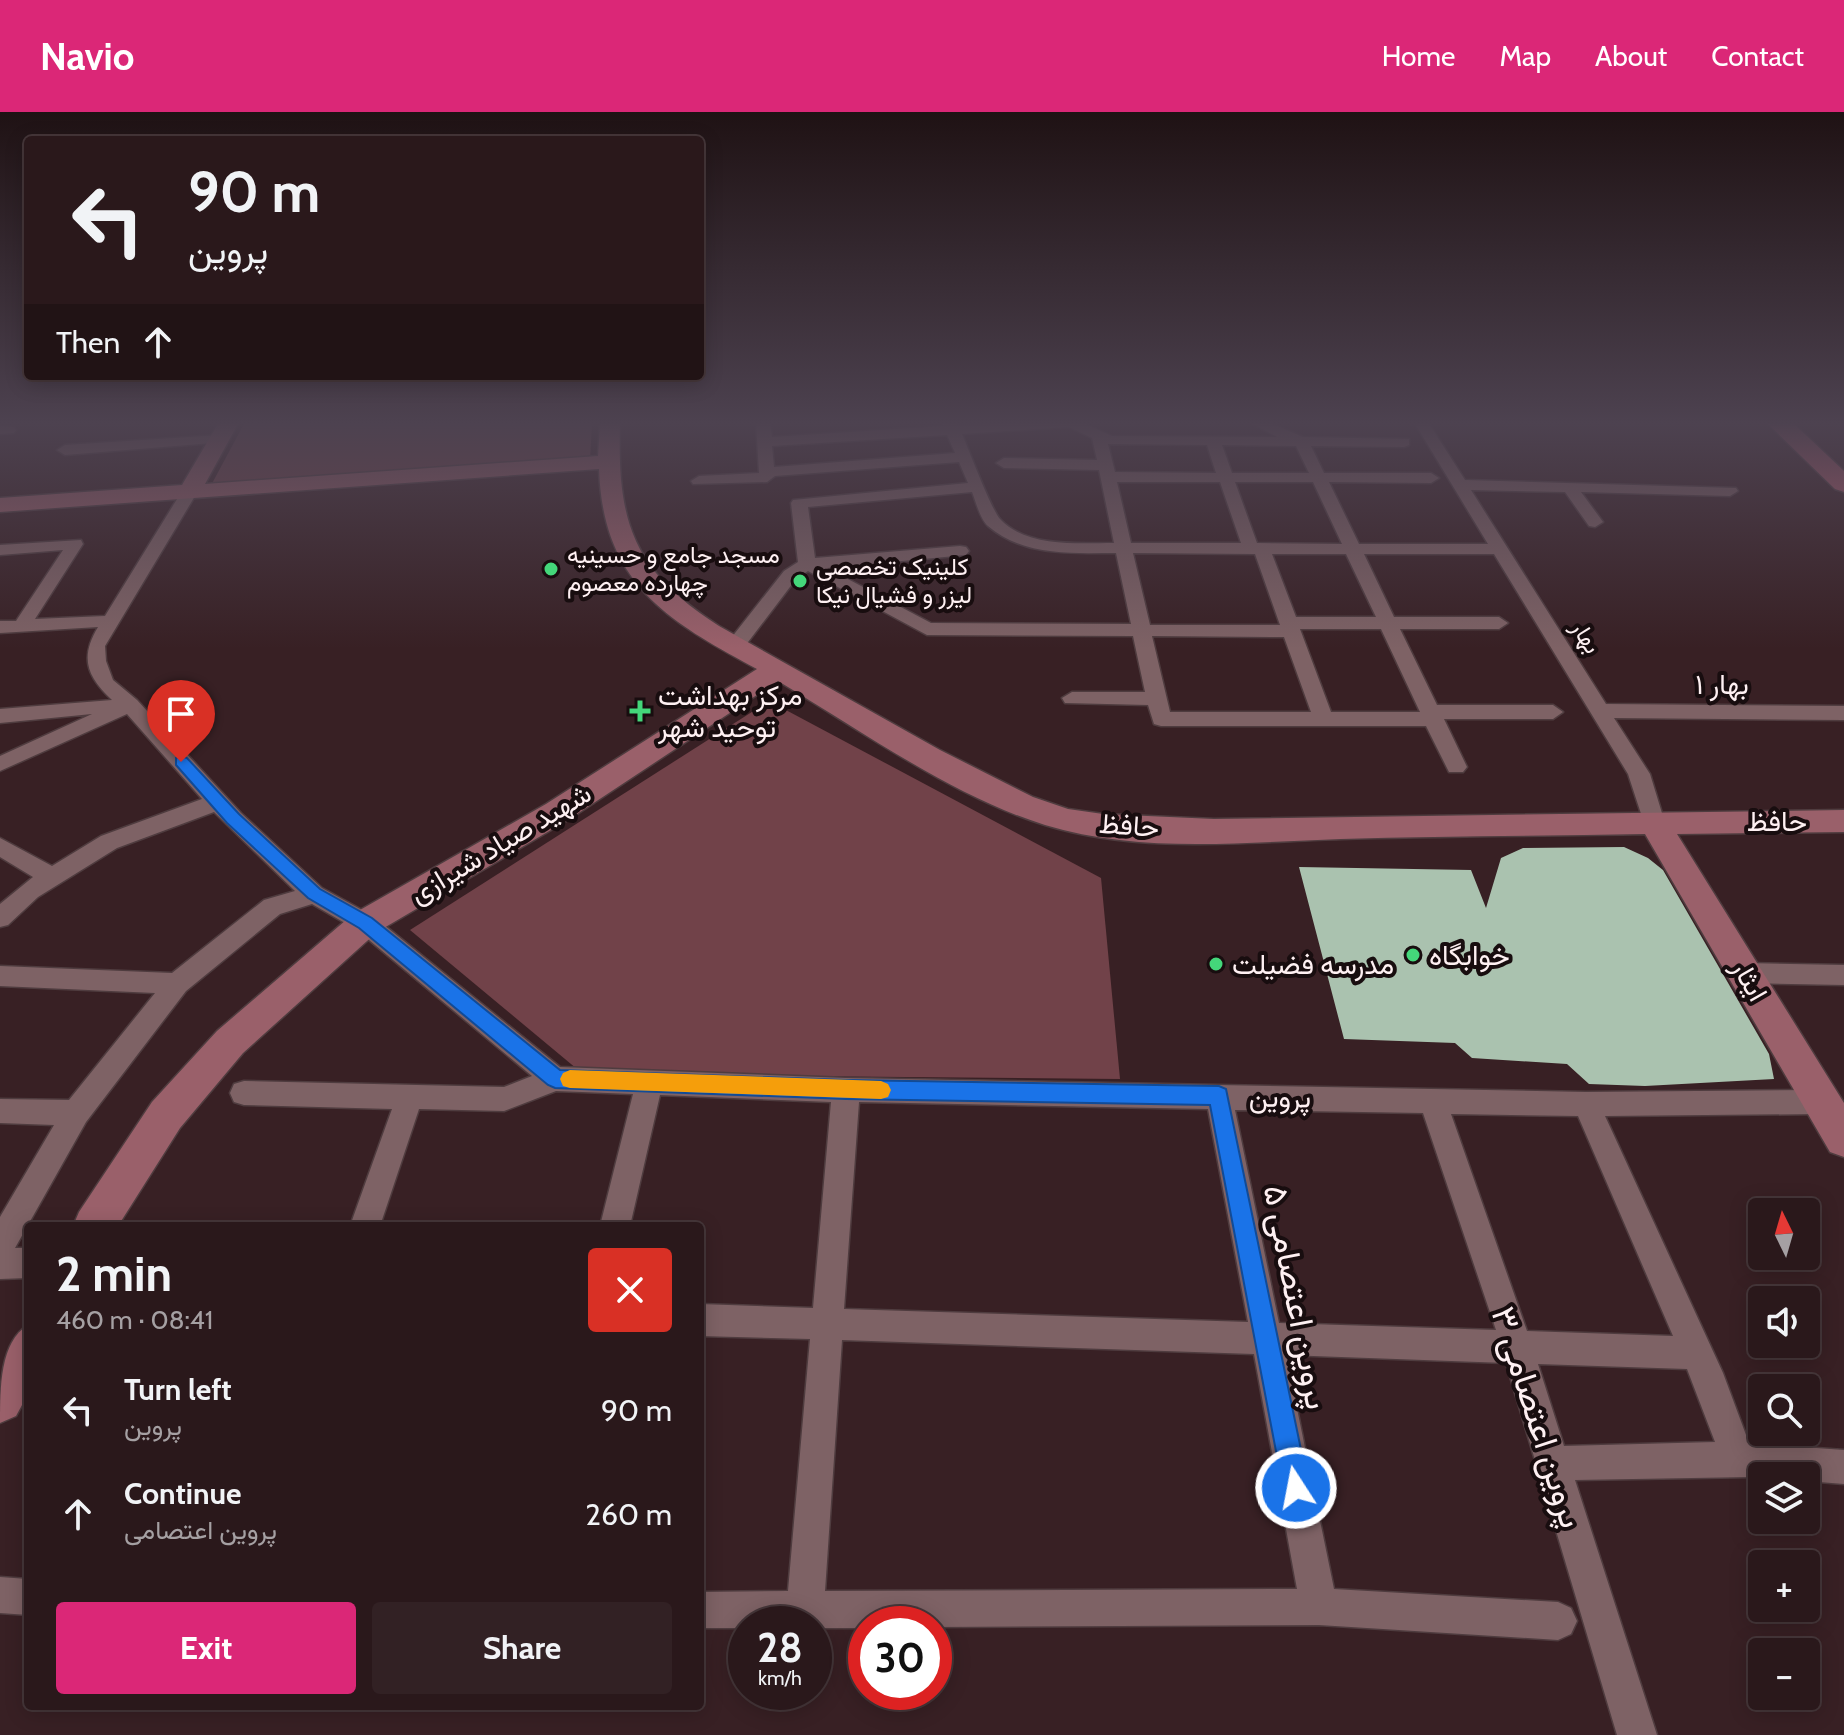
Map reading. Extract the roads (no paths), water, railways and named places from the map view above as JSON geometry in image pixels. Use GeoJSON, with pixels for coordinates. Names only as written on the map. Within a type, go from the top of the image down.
{"type":"FeatureCollection","features":[{"type":"Feature","properties":{"kind":"main road"},"geometry":{"type":"LineString","coordinates":[[0,505],[99,498]]}},
{"type":"Feature","properties":{"kind":"main road","name":"حافظ"},"geometry":{"type":"LineString","coordinates":[[613,498],[627,548],[639,572],[662,596],[735,646],[1001,797],[1066,819],[1138,828],[1242,829],[1844,821]]}},
{"type":"Feature","properties":{"kind":"main road","name":"شهید صیاد شیرازی"},"geometry":{"type":"LineString","coordinates":[[97,1222],[166,1115],[230,1042],[365,923],[557,812],[777,669]]}},
{"type":"Feature","properties":{"kind":"main road","name":"ایثار"},"geometry":{"type":"LineString","coordinates":[[1654,823],[1844,1139]]}},
{"type":"Feature","properties":{"kind":"main road"},"geometry":{"type":"LineString","coordinates":[[0,1400],[24,1355]]}},
{"type":"Feature","properties":{"kind":"street"},"geometry":{"type":"LineString","coordinates":[[186,498],[108,621],[96,646],[96,661],[105,683],[130,705],[217,802],[314,894],[365,923],[555,1079],[504,1099],[244,1093]]}},
{"type":"Feature","properties":{"kind":"street"},"geometry":{"type":"LineString","coordinates":[[807,564],[799,503],[858,498]]}},
{"type":"Feature","properties":{"kind":"street"},"geometry":{"type":"LineString","coordinates":[[982,498],[993,522],[1023,540],[1054,548],[1501,549]]}},
{"type":"Feature","properties":{"kind":"street"},"geometry":{"type":"LineString","coordinates":[[1112,498],[1161,719],[1323,719],[1553,712]]}},
{"type":"Feature","properties":{"kind":"street"},"geometry":{"type":"LineString","coordinates":[[1234,498],[1290,627],[1323,719]]}},
{"type":"Feature","properties":{"kind":"street"},"geometry":{"type":"LineString","coordinates":[[1330,498],[1456,767]]}},
{"type":"Feature","properties":{"kind":"street","name":"بهار"},"geometry":{"type":"LineString","coordinates":[[1469,498],[1639,774],[1654,823]]}},
{"type":"Feature","properties":{"kind":"street"},"geometry":{"type":"LineString","coordinates":[[1577,498],[1595,522]]}},
{"type":"Feature","properties":{"kind":"street"},"geometry":{"type":"LineString","coordinates":[[0,550],[75,544],[22,625]]}},
{"type":"Feature","properties":{"kind":"street"},"geometry":{"type":"LineString","coordinates":[[735,646],[790,575],[807,564],[960,551]]}},
{"type":"Feature","properties":{"kind":"street"},"geometry":{"type":"LineString","coordinates":[[807,564],[927,629],[1141,631],[1389,623],[1499,623]]}},
{"type":"Feature","properties":{"kind":"street"},"geometry":{"type":"LineString","coordinates":[[0,627],[108,621]]}},
{"type":"Feature","properties":{"kind":"street"},"geometry":{"type":"LineString","coordinates":[[1072,698],[1156,699]]}},
{"type":"Feature","properties":{"kind":"street"},"geometry":{"type":"LineString","coordinates":[[0,716],[130,705]]}},
{"type":"Feature","properties":{"kind":"street"},"geometry":{"type":"LineString","coordinates":[[0,764],[130,705]]}},
{"type":"Feature","properties":{"kind":"street","name":"بهار ۱"},"geometry":{"type":"LineString","coordinates":[[1600,711],[1844,713]]}},
{"type":"Feature","properties":{"kind":"street"},"geometry":{"type":"LineString","coordinates":[[0,918],[30,891],[109,842],[217,802]]}},
{"type":"Feature","properties":{"kind":"street"},"geometry":{"type":"LineString","coordinates":[[0,846],[51,877]]}},
{"type":"Feature","properties":{"kind":"street"},"geometry":{"type":"LineString","coordinates":[[0,1246],[76,1113],[177,984],[272,907],[314,894]]}},
{"type":"Feature","properties":{"kind":"street"},"geometry":{"type":"LineString","coordinates":[[1746,973],[1844,975]]}},
{"type":"Feature","properties":{"kind":"street"},"geometry":{"type":"LineString","coordinates":[[0,976],[177,984]]}},
{"type":"Feature","properties":{"kind":"street","name":"پروین"},"geometry":{"type":"LineString","coordinates":[[555,1079],[846,1090],[1586,1104],[1819,1102]]}},
{"type":"Feature","properties":{"kind":"street"},"geometry":{"type":"LineString","coordinates":[[616,1222],[649,1084]]}},
{"type":"Feature","properties":{"kind":"street"},"geometry":{"type":"LineString","coordinates":[[805,1606],[846,1090]]}},
{"type":"Feature","properties":{"kind":"street","name":"پروین اعتصامی ۵"},"geometry":{"type":"LineString","coordinates":[[1219,1096],[1319,1607]]}},
{"type":"Feature","properties":{"kind":"street"},"geometry":{"type":"LineString","coordinates":[[366,1222],[410,1097]]}},
{"type":"Feature","properties":{"kind":"street","name":"پروین اعتصامی ۳"},"geometry":{"type":"LineString","coordinates":[[1433,1101],[1517,1347],[1637,1735]]}},
{"type":"Feature","properties":{"kind":"street"},"geometry":{"type":"LineString","coordinates":[[1586,1104],[1697,1353],[1738,1459]]}},
{"type":"Feature","properties":{"kind":"street"},"geometry":{"type":"LineString","coordinates":[[0,1111],[76,1113]]}},
{"type":"Feature","properties":{"kind":"street"},"geometry":{"type":"LineString","coordinates":[[0,1264],[24,1263]]}},
{"type":"Feature","properties":{"kind":"street"},"geometry":{"type":"LineString","coordinates":[[704,1320],[1697,1353]]}},
{"type":"Feature","properties":{"kind":"street"},"geometry":{"type":"LineString","coordinates":[[1553,1463],[1738,1459],[1844,1467]]}},
{"type":"Feature","properties":{"kind":"street"},"geometry":{"type":"LineString","coordinates":[[0,1595],[24,1597]]}},
{"type":"Feature","properties":{"kind":"street"},"geometry":{"type":"LineString","coordinates":[[832,1610],[1319,1607],[1558,1621]]}},
{"type":"Feature","properties":{"kind":"street"},"geometry":{"type":"LineString","coordinates":[[704,1610],[728,1610]]}},
{"type":"Feature","properties":{"kind":"place","name":"مسجد جامع و حسینیه چهارده معصوم"},"geometry":{"type":"Point","coordinates":[551,569]}},
{"type":"Feature","properties":{"kind":"place","name":"کلینیک تخصصی لیزر و فشیال نیکا"},"geometry":{"type":"Point","coordinates":[800,581]}},
{"type":"Feature","properties":{"kind":"place","name":"مرکز بهداشت توحید شهر"},"geometry":{"type":"Point","coordinates":[640,711]}},
{"type":"Feature","properties":{"kind":"place","name":"خوابگاه"},"geometry":{"type":"Point","coordinates":[1413,955]}},
{"type":"Feature","properties":{"kind":"place","name":"مدرسه فضیلت"},"geometry":{"type":"Point","coordinates":[1216,964]}}]}
